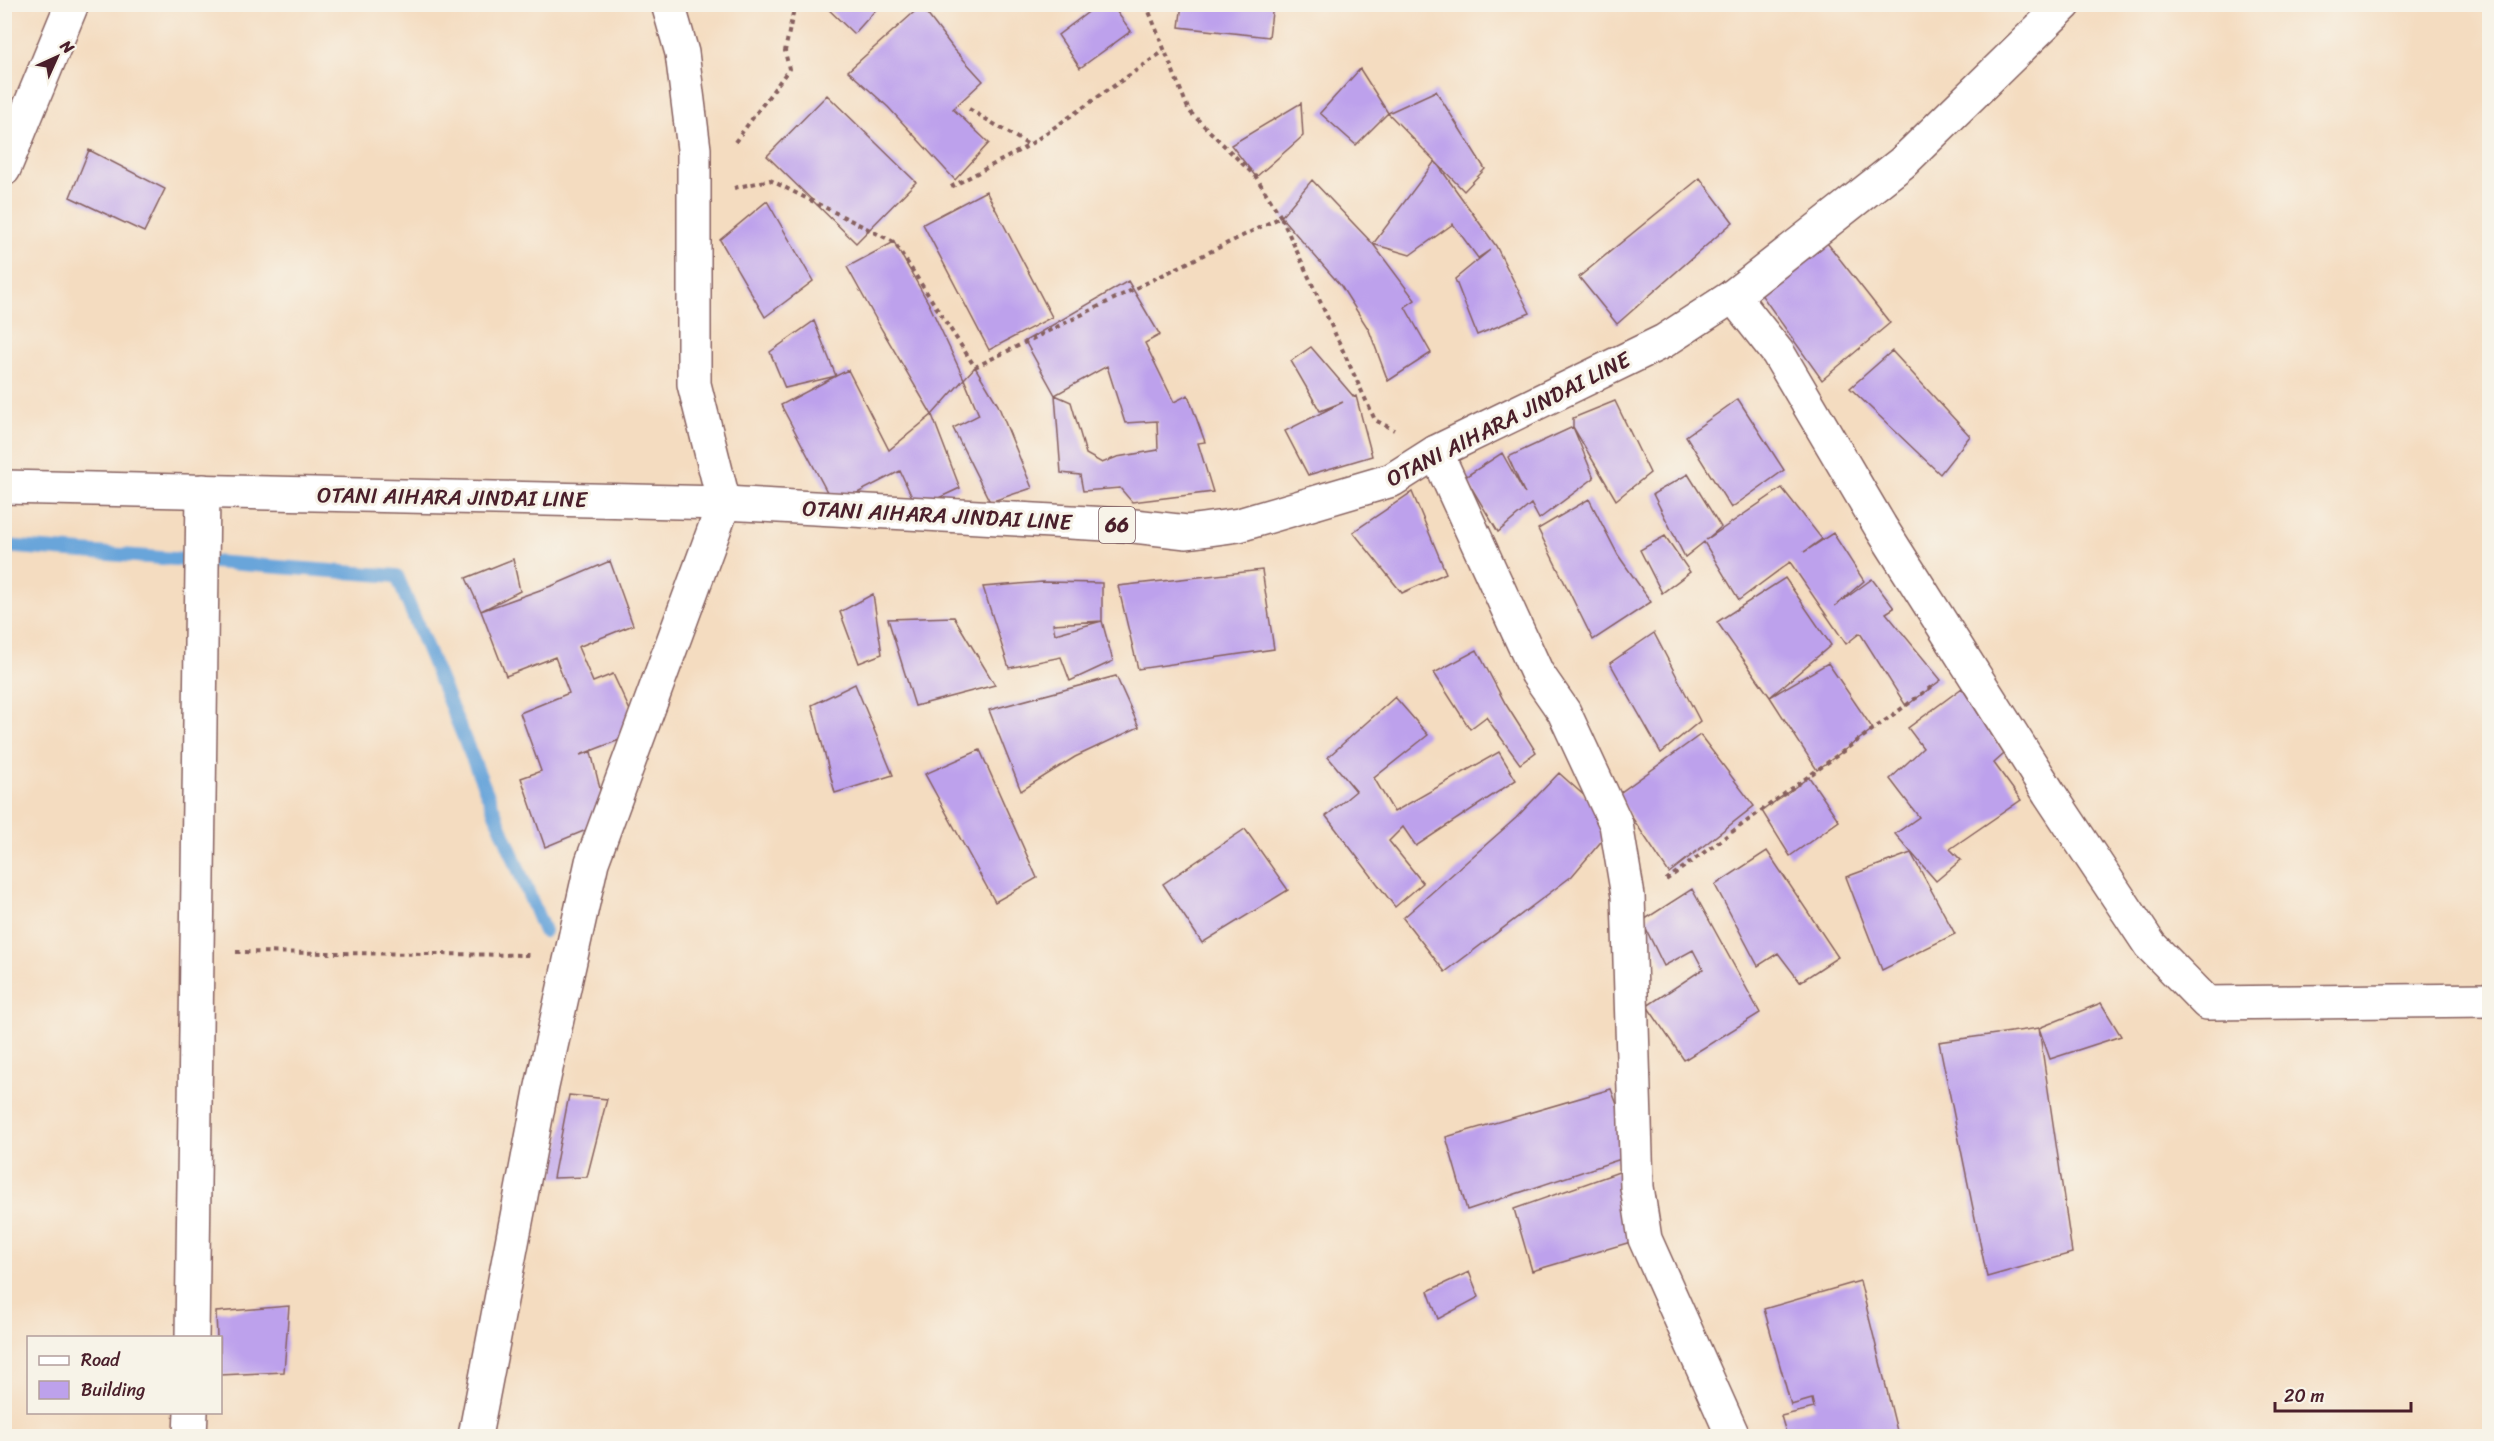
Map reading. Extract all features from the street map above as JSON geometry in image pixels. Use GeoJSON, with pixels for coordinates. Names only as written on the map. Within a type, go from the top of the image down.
{"type":"FeatureCollection","features":[{"type":"Feature","properties":{"kind":"street"},"geometry":{"type":"LineString","coordinates":[[4,169],[72,4]]}},
{"type":"Feature","properties":{"kind":"street"},"geometry":{"type":"LineString","coordinates":[[475,1437],[521,1189],[592,862],[724,503],[694,384],[694,149],[682,53],[668,4]]}},
{"type":"Feature","properties":{"kind":"street","name":"OTANI AIHARA JINDAI LINE"},"geometry":{"type":"LineString","coordinates":[[4,487],[724,503],[1125,525],[1187,532],[1239,525],[1392,480],[1436,452],[1664,341],[1733,296],[1902,164],[2065,4]]}},
{"type":"Feature","properties":{"kind":"street"},"geometry":{"type":"LineString","coordinates":[[1733,296],[1778,353],[1862,498],[2049,793],[2150,945],[2207,1003],[2490,1000]]}},
{"type":"Feature","properties":{"kind":"street"},"geometry":{"type":"LineString","coordinates":[[1436,452],[1537,673],[1564,712],[1616,824],[1629,908],[1636,1187],[1645,1239],[1733,1437]]}},
{"type":"Feature","properties":{"kind":"street"},"geometry":{"type":"LineString","coordinates":[[192,1336],[202,492]]}},
{"type":"Feature","properties":{"kind":"street"},"geometry":{"type":"LineString","coordinates":[[190,1437],[191,1414]]}},
{"type":"Feature","properties":{"kind":"path"},"geometry":{"type":"LineString","coordinates":[[695,195],[789,69],[785,51],[795,4]]}},
{"type":"Feature","properties":{"kind":"path"},"geometry":{"type":"LineString","coordinates":[[1146,4],[1189,111],[1256,177],[1281,217],[1375,420],[1436,452]]}},
{"type":"Feature","properties":{"kind":"path"},"geometry":{"type":"LineString","coordinates":[[951,187],[1029,145],[1164,51]]}},
{"type":"Feature","properties":{"kind":"path"},"geometry":{"type":"LineString","coordinates":[[969,109],[1029,145]]}},
{"type":"Feature","properties":{"kind":"path"},"geometry":{"type":"LineString","coordinates":[[770,180],[894,242],[975,367],[1281,217]]}},
{"type":"Feature","properties":{"kind":"path"},"geometry":{"type":"LineString","coordinates":[[1629,908],[1966,662]]}},
{"type":"Feature","properties":{"kind":"path"},"geometry":{"type":"LineString","coordinates":[[197,951],[570,955]]}},
{"type":"Feature","properties":{"kind":"building"},"geometry":{"type":"Polygon","coordinates":[[[823,4],[881,4],[854,34],[823,4]]]}},
{"type":"Feature","properties":{"kind":"building"},"geometry":{"type":"Polygon","coordinates":[[[1099,4],[1111,4],[1131,31],[1080,68],[1058,35],[1099,4]]]}},
{"type":"Feature","properties":{"kind":"building"},"geometry":{"type":"Polygon","coordinates":[[[1182,4],[1273,4],[1269,37],[1179,27],[1182,4]]]}},
{"type":"Feature","properties":{"kind":"building"},"geometry":{"type":"Polygon","coordinates":[[[921,6],[953,48],[983,81],[953,109],[989,143],[955,180],[888,107],[848,71],[921,6]]]}},
{"type":"Feature","properties":{"kind":"building"},"geometry":{"type":"Polygon","coordinates":[[[1360,69],[1388,113],[1356,145],[1320,113],[1360,69]]]}},
{"type":"Feature","properties":{"kind":"building"},"geometry":{"type":"Polygon","coordinates":[[[1436,91],[1485,169],[1464,191],[1388,113],[1436,91]]]}},
{"type":"Feature","properties":{"kind":"building"},"geometry":{"type":"Polygon","coordinates":[[[827,95],[916,182],[856,243],[767,156],[827,95]]]}},
{"type":"Feature","properties":{"kind":"building"},"geometry":{"type":"Polygon","coordinates":[[[1301,103],[1303,136],[1256,177],[1231,145],[1301,103]]]}},
{"type":"Feature","properties":{"kind":"building"},"geometry":{"type":"Polygon","coordinates":[[[89,150],[165,189],[144,232],[70,197],[89,150]]]}},
{"type":"Feature","properties":{"kind":"building"},"geometry":{"type":"Polygon","coordinates":[[[1435,161],[1496,246],[1530,313],[1477,335],[1455,279],[1490,250],[1478,258],[1453,224],[1410,255],[1373,244],[1435,161]]]}},
{"type":"Feature","properties":{"kind":"building"},"geometry":{"type":"Polygon","coordinates":[[[1700,178],[1733,222],[1617,324],[1579,277],[1700,178]]]}},
{"type":"Feature","properties":{"kind":"building"},"geometry":{"type":"Polygon","coordinates":[[[1312,180],[1373,244],[1415,300],[1405,307],[1431,353],[1388,381],[1369,330],[1341,286],[1281,217],[1312,180]]]}},
{"type":"Feature","properties":{"kind":"building"},"geometry":{"type":"Polygon","coordinates":[[[986,191],[1052,317],[989,350],[923,224],[986,191]]]}},
{"type":"Feature","properties":{"kind":"building"},"geometry":{"type":"Polygon","coordinates":[[[767,201],[813,281],[765,317],[720,240],[767,201]]]}},
{"type":"Feature","properties":{"kind":"building"},"geometry":{"type":"Polygon","coordinates":[[[1824,239],[1890,323],[1822,380],[1758,290],[1824,239]]]}},
{"type":"Feature","properties":{"kind":"building"},"geometry":{"type":"Polygon","coordinates":[[[894,242],[929,304],[964,379],[932,415],[847,267],[894,242]]]}},
{"type":"Feature","properties":{"kind":"building"},"geometry":{"type":"Polygon","coordinates":[[[1128,281],[1160,335],[1145,343],[1174,402],[1188,395],[1205,442],[1198,443],[1213,492],[1132,502],[1120,488],[1083,491],[1080,475],[1061,473],[1055,395],[1025,341],[1128,281]],[[1107,366],[1055,395],[1071,402],[1086,454],[1102,463],[1117,457],[1158,450],[1157,421],[1125,423],[1107,366]]]}},
{"type":"Feature","properties":{"kind":"building"},"geometry":{"type":"Polygon","coordinates":[[[814,321],[836,376],[785,388],[770,352],[814,321]]]}},
{"type":"Feature","properties":{"kind":"building"},"geometry":{"type":"Polygon","coordinates":[[[1311,347],[1354,397],[1356,396],[1372,456],[1308,475],[1285,431],[1343,402],[1320,411],[1291,361],[1311,347]]]}},
{"type":"Feature","properties":{"kind":"building"},"geometry":{"type":"Polygon","coordinates":[[[1892,351],[1970,436],[1940,474],[1850,388],[1892,351]]]}},
{"type":"Feature","properties":{"kind":"building"},"geometry":{"type":"Polygon","coordinates":[[[975,367],[998,405],[1032,488],[990,502],[953,428],[979,415],[964,379],[975,367]]]}},
{"type":"Feature","properties":{"kind":"building"},"geometry":{"type":"Polygon","coordinates":[[[848,370],[889,450],[932,415],[960,488],[917,508],[900,471],[834,505],[781,405],[848,370]]]}},
{"type":"Feature","properties":{"kind":"building"},"geometry":{"type":"Polygon","coordinates":[[[1738,399],[1784,470],[1731,508],[1686,436],[1738,399]]]}},
{"type":"Feature","properties":{"kind":"building"},"geometry":{"type":"Polygon","coordinates":[[[1615,401],[1650,473],[1616,500],[1573,427],[1573,418],[1615,401]]]}},
{"type":"Feature","properties":{"kind":"building"},"geometry":{"type":"Polygon","coordinates":[[[1573,427],[1594,478],[1539,519],[1531,504],[1498,532],[1465,477],[1502,453],[1525,494],[1508,457],[1573,427]]]}},
{"type":"Feature","properties":{"kind":"building"},"geometry":{"type":"Polygon","coordinates":[[[1688,474],[1721,527],[1706,540],[1782,488],[1822,539],[1804,552],[1833,533],[1864,581],[1835,606],[1872,579],[1894,608],[1886,613],[1941,680],[1906,706],[1860,633],[1846,644],[1790,562],[1739,600],[1704,542],[1685,557],[1653,494],[1688,474]]]}},
{"type":"Feature","properties":{"kind":"building"},"geometry":{"type":"Polygon","coordinates":[[[1412,492],[1446,573],[1402,593],[1353,532],[1412,492]]]}},
{"type":"Feature","properties":{"kind":"building"},"geometry":{"type":"Polygon","coordinates":[[[1589,499],[1618,555],[1651,602],[1593,640],[1538,529],[1589,499]]]}},
{"type":"Feature","properties":{"kind":"building"},"geometry":{"type":"Polygon","coordinates":[[[1665,536],[1690,572],[1662,593],[1640,550],[1665,536]]]}},
{"type":"Feature","properties":{"kind":"building"},"geometry":{"type":"Polygon","coordinates":[[[513,559],[520,591],[481,611],[466,578],[513,559]]]}},
{"type":"Feature","properties":{"kind":"building"},"geometry":{"type":"Polygon","coordinates":[[[610,561],[633,625],[578,647],[593,682],[613,674],[640,732],[580,755],[591,752],[608,821],[545,847],[521,778],[541,771],[520,713],[569,693],[555,657],[506,676],[481,611],[554,585],[610,561]]]}},
{"type":"Feature","properties":{"kind":"building"},"geometry":{"type":"Polygon","coordinates":[[[1262,570],[1274,649],[1138,669],[1118,586],[1262,570]]]}},
{"type":"Feature","properties":{"kind":"building"},"geometry":{"type":"Polygon","coordinates":[[[1785,578],[1831,645],[1770,697],[1717,622],[1785,578]]]}},
{"type":"Feature","properties":{"kind":"building"},"geometry":{"type":"Polygon","coordinates":[[[1043,582],[1102,583],[1102,621],[1113,661],[1070,681],[1061,657],[1009,668],[983,587],[1043,582]],[[1102,621],[1053,624],[1055,634],[1102,621]]]}},
{"type":"Feature","properties":{"kind":"building"},"geometry":{"type":"Polygon","coordinates":[[[873,594],[882,654],[859,663],[840,612],[873,594]]]}},
{"type":"Feature","properties":{"kind":"building"},"geometry":{"type":"Polygon","coordinates":[[[954,617],[995,685],[915,706],[888,619],[954,617]]]}},
{"type":"Feature","properties":{"kind":"building"},"geometry":{"type":"Polygon","coordinates":[[[1654,633],[1700,721],[1661,753],[1610,663],[1654,633]]]}},
{"type":"Feature","properties":{"kind":"building"},"geometry":{"type":"Polygon","coordinates":[[[1477,650],[1505,703],[1536,752],[1520,764],[1486,717],[1470,729],[1434,673],[1477,650]]]}},
{"type":"Feature","properties":{"kind":"building"},"geometry":{"type":"Polygon","coordinates":[[[1828,663],[1873,729],[1817,770],[1770,697],[1828,663]]]}},
{"type":"Feature","properties":{"kind":"building"},"geometry":{"type":"Polygon","coordinates":[[[1116,676],[1139,727],[1075,757],[1021,791],[989,710],[1116,676]]]}},
{"type":"Feature","properties":{"kind":"building"},"geometry":{"type":"Polygon","coordinates":[[[855,684],[893,775],[835,793],[812,705],[855,684]]]}},
{"type":"Feature","properties":{"kind":"building"},"geometry":{"type":"Polygon","coordinates":[[[1962,688],[2004,754],[1994,763],[2021,800],[1950,849],[1961,860],[1936,881],[1895,834],[1919,817],[1890,779],[1923,748],[1908,728],[1962,688]]]}},
{"type":"Feature","properties":{"kind":"building"},"geometry":{"type":"Polygon","coordinates":[[[1395,697],[1428,735],[1374,778],[1394,812],[1499,752],[1516,780],[1416,846],[1403,827],[1389,841],[1423,883],[1395,907],[1326,816],[1356,791],[1328,757],[1395,697]]]}},
{"type":"Feature","properties":{"kind":"building"},"geometry":{"type":"Polygon","coordinates":[[[1700,735],[1754,806],[1669,873],[1617,795],[1700,735]]]}},
{"type":"Feature","properties":{"kind":"building"},"geometry":{"type":"Polygon","coordinates":[[[980,750],[1037,878],[995,902],[925,774],[980,750]]]}},
{"type":"Feature","properties":{"kind":"building"},"geometry":{"type":"Polygon","coordinates":[[[1559,773],[1616,824],[1572,876],[1445,972],[1403,918],[1516,818],[1559,773]]]}},
{"type":"Feature","properties":{"kind":"building"},"geometry":{"type":"Polygon","coordinates":[[[1809,777],[1839,821],[1790,856],[1762,811],[1809,777]]]}},
{"type":"Feature","properties":{"kind":"building"},"geometry":{"type":"Polygon","coordinates":[[[1245,829],[1288,890],[1202,943],[1163,884],[1245,829]]]}},
{"type":"Feature","properties":{"kind":"building"},"geometry":{"type":"Polygon","coordinates":[[[1767,851],[1838,957],[1800,982],[1778,953],[1758,966],[1715,885],[1767,851]]]}},
{"type":"Feature","properties":{"kind":"building"},"geometry":{"type":"Polygon","coordinates":[[[1911,853],[1955,934],[1882,970],[1846,877],[1911,853]]]}},
{"type":"Feature","properties":{"kind":"building"},"geometry":{"type":"Polygon","coordinates":[[[1692,889],[1760,1013],[1684,1060],[1647,1006],[1703,969],[1693,950],[1664,966],[1642,921],[1692,889]]]}},
{"type":"Feature","properties":{"kind":"building"},"geometry":{"type":"Polygon","coordinates":[[[2101,1003],[2121,1036],[2050,1059],[2039,1028],[2101,1003]]]}},
{"type":"Feature","properties":{"kind":"building"},"geometry":{"type":"Polygon","coordinates":[[[2039,1028],[2072,1253],[1987,1277],[1939,1042],[2039,1028]]]}},
{"type":"Feature","properties":{"kind":"building"},"geometry":{"type":"Polygon","coordinates":[[[1611,1089],[1636,1154],[1467,1210],[1446,1137],[1611,1089]]]}},
{"type":"Feature","properties":{"kind":"building"},"geometry":{"type":"Polygon","coordinates":[[[569,1095],[607,1099],[587,1177],[553,1178],[569,1095]]]}},
{"type":"Feature","properties":{"kind":"building"},"geometry":{"type":"Polygon","coordinates":[[[1636,1166],[1658,1234],[1532,1271],[1514,1209],[1636,1166]]]}},
{"type":"Feature","properties":{"kind":"building"},"geometry":{"type":"Polygon","coordinates":[[[1469,1272],[1479,1297],[1438,1319],[1428,1291],[1469,1272]]]}},
{"type":"Feature","properties":{"kind":"building"},"geometry":{"type":"Polygon","coordinates":[[[1860,1281],[1898,1435],[1787,1436],[1781,1416],[1814,1408],[1812,1399],[1791,1405],[1764,1309],[1860,1281]]]}},
{"type":"Feature","properties":{"kind":"building"},"geometry":{"type":"Polygon","coordinates":[[[289,1306],[284,1372],[222,1375],[222,1336],[217,1336],[216,1312],[289,1306]]]}},
{"type":"Feature","properties":{"kind":"waterway"},"geometry":{"type":"LineString","coordinates":[[4,546],[397,576],[544,931]]}}]}
